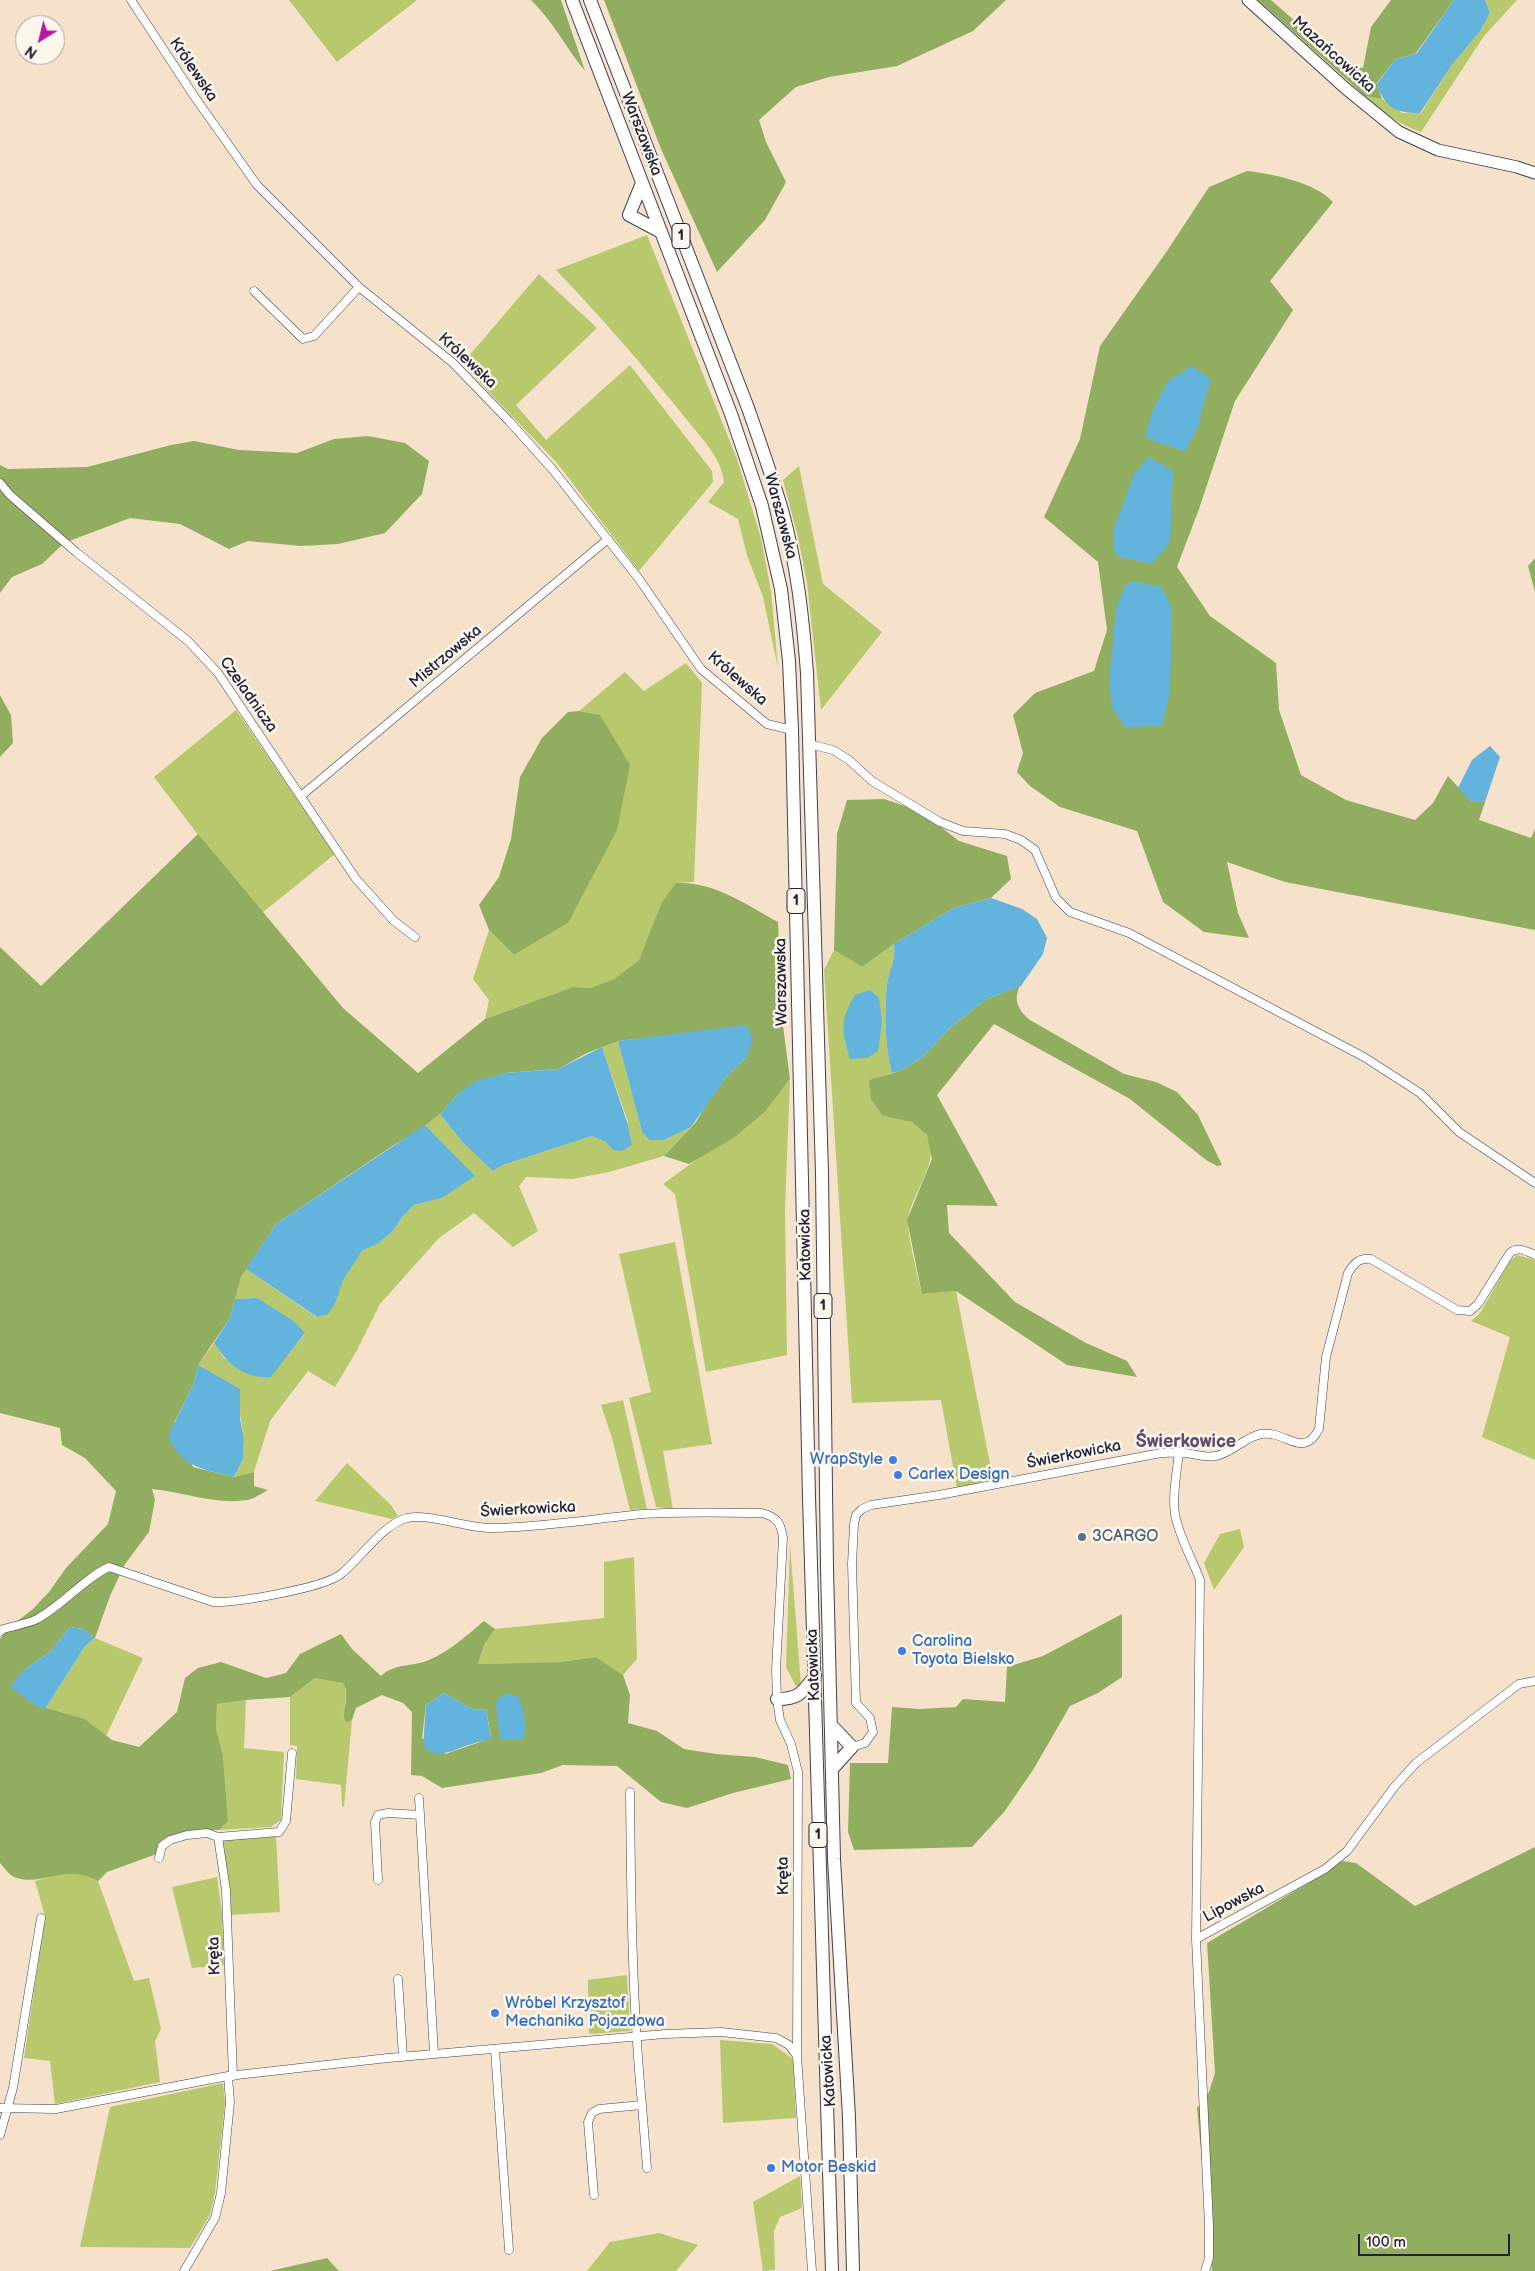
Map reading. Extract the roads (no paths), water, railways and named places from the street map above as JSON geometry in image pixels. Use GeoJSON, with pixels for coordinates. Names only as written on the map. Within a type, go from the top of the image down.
{"type":"FeatureCollection","features":[{"type":"Feature","properties":{"kind":"main road","name":"Warszawska"},"geometry":{"type":"LineString","coordinates":[[572,0],[740,437],[762,506],[782,589],[789,661],[792,730],[800,1072]]}},
{"type":"Feature","properties":{"kind":"main road","name":"Warszawska"},"geometry":{"type":"LineString","coordinates":[[590,0],[748,408],[782,511],[803,616],[809,744],[818,1058]]}},
{"type":"Feature","properties":{"kind":"main road"},"geometry":{"type":"LineString","coordinates":[[642,182],[630,215],[662,232]]}},
{"type":"Feature","properties":{"kind":"main road","name":"Katowicka"},"geometry":{"type":"LineString","coordinates":[[818,1058],[822,1173],[827,1568],[837,1915],[849,2117],[853,2271]]}},
{"type":"Feature","properties":{"kind":"main road","name":"Katowicka"},"geometry":{"type":"LineString","coordinates":[[800,1072],[808,1497],[832,2271]]}},
{"type":"Feature","properties":{"kind":"main road"},"geometry":{"type":"LineString","coordinates":[[777,1699],[791,1699],[799,1696],[815,1676]]}},
{"type":"Feature","properties":{"kind":"main road"},"geometry":{"type":"LineString","coordinates":[[832,1726],[852,1747],[833,1768]]}},
{"type":"Feature","properties":{"kind":"street","name":"Królewska"},"geometry":{"type":"LineString","coordinates":[[131,0],[194,96],[257,185],[359,287],[453,363],[509,421],[553,470],[639,579],[701,670],[768,724],[792,730]]}},
{"type":"Feature","properties":{"kind":"street","name":"Mazańcowicka"},"geometry":{"type":"LineString","coordinates":[[1248,0],[1345,88],[1399,132],[1438,150],[1517,167],[1535,173]]}},
{"type":"Feature","properties":{"kind":"street"},"geometry":{"type":"LineString","coordinates":[[254,291],[303,340],[314,336],[359,287]]}},
{"type":"Feature","properties":{"kind":"street","name":"Czeladnicza"},"geometry":{"type":"LineString","coordinates":[[0,483],[10,495],[76,552],[188,641],[218,673],[356,879],[394,921],[415,937]]}},
{"type":"Feature","properties":{"kind":"street","name":"Mistrzowska"},"geometry":{"type":"LineString","coordinates":[[301,796],[608,539]]}},
{"type":"Feature","properties":{"kind":"street"},"geometry":{"type":"LineString","coordinates":[[809,744],[833,750],[849,760],[872,781],[940,822],[963,831],[1005,834],[1021,840],[1035,850],[1056,898],[1070,912],[1129,933],[1364,1057],[1420,1093],[1459,1132],[1535,1183]]}},
{"type":"Feature","properties":{"kind":"street","name":"Świerkowicka"},"geometry":{"type":"LineString","coordinates":[[852,1747],[866,1743],[873,1732],[870,1718],[856,1703],[852,1564],[854,1524],[856,1515],[862,1509],[871,1505],[939,1495],[1161,1453],[1179,1452],[1204,1457],[1217,1456],[1261,1434],[1273,1435],[1298,1444],[1314,1440],[1319,1430],[1326,1357],[1348,1273],[1354,1263],[1362,1258],[1371,1259],[1457,1310],[1470,1311],[1478,1304],[1514,1249],[1535,1255]]}},
{"type":"Feature","properties":{"kind":"street"},"geometry":{"type":"LineString","coordinates":[[1179,1452],[1175,1514],[1200,1580],[1196,1938]]}},
{"type":"Feature","properties":{"kind":"street","name":"Świerkowicka"},"geometry":{"type":"LineString","coordinates":[[0,1632],[3,1629],[35,1620],[79,1589],[98,1572],[109,1566],[213,1602],[246,1600],[321,1583],[340,1575],[386,1530],[408,1518],[486,1528],[517,1528],[635,1515],[762,1513],[771,1515],[779,1521],[783,1538],[776,1670],[777,1699]]}},
{"type":"Feature","properties":{"kind":"street","name":"Lipowska"},"geometry":{"type":"LineString","coordinates":[[1205,2271],[1208,2258],[1209,2226],[1196,1938],[1325,1869],[1347,1851],[1395,1786],[1416,1763],[1519,1684],[1535,1681]]}},
{"type":"Feature","properties":{"kind":"street","name":"Kręta"},"geometry":{"type":"LineString","coordinates":[[777,1699],[780,1720],[791,1744],[798,1772],[798,2056],[812,2271]]}},
{"type":"Feature","properties":{"kind":"street"},"geometry":{"type":"LineString","coordinates":[[159,1858],[162,1846],[170,1840],[187,1835],[207,1833],[218,1837],[279,1832],[286,1820],[292,1752]]}},
{"type":"Feature","properties":{"kind":"street"},"geometry":{"type":"LineString","coordinates":[[630,1792],[631,1926],[636,2038],[647,2168]]}},
{"type":"Feature","properties":{"kind":"street"},"geometry":{"type":"LineString","coordinates":[[419,1798],[434,2053]]}},
{"type":"Feature","properties":{"kind":"street"},"geometry":{"type":"LineString","coordinates":[[378,1880],[375,1822],[378,1815],[388,1813],[420,1815]]}},
{"type":"Feature","properties":{"kind":"street","name":"Kręta"},"geometry":{"type":"LineString","coordinates":[[184,2271],[215,2218],[219,2201],[230,2102],[226,1890],[218,1837]]}},
{"type":"Feature","properties":{"kind":"street"},"geometry":{"type":"LineString","coordinates":[[0,2135],[3,2109],[12,2088],[40,1918]]}},
{"type":"Feature","properties":{"kind":"street"},"geometry":{"type":"LineString","coordinates":[[398,1979],[404,2057]]}},
{"type":"Feature","properties":{"kind":"street"},"geometry":{"type":"LineString","coordinates":[[3,2109],[56,2109],[230,2076],[434,2053],[495,2050],[665,2034],[721,2032],[776,2038],[789,2045],[798,2056]]}},
{"type":"Feature","properties":{"kind":"street"},"geometry":{"type":"LineString","coordinates":[[495,2050],[509,2250]]}},
{"type":"Feature","properties":{"kind":"street"},"geometry":{"type":"LineString","coordinates":[[594,2195],[588,2122],[592,2113],[599,2109],[642,2105]]}},
{"type":"Feature","properties":{"kind":"water"},"geometry":{"type":"Polygon","coordinates":[[[1454,0],[1485,0],[1490,13],[1480,31],[1452,65],[1420,113],[1404,112],[1392,108],[1384,99],[1377,84],[1395,60],[1417,53],[1454,0]]]}},
{"type":"Feature","properties":{"kind":"water"},"geometry":{"type":"Polygon","coordinates":[[[1192,366],[1212,380],[1205,398],[1198,427],[1185,451],[1156,442],[1145,436],[1154,407],[1169,380],[1192,366]]]}},
{"type":"Feature","properties":{"kind":"water"},"geometry":{"type":"Polygon","coordinates":[[[1149,457],[1173,471],[1170,542],[1152,564],[1119,557],[1113,548],[1113,531],[1134,474],[1149,457]]]}},
{"type":"Feature","properties":{"kind":"water"},"geometry":{"type":"Polygon","coordinates":[[[1131,581],[1162,587],[1172,610],[1170,692],[1162,726],[1125,727],[1112,708],[1109,683],[1116,608],[1124,588],[1131,581]]]}},
{"type":"Feature","properties":{"kind":"water"},"geometry":{"type":"Polygon","coordinates":[[[1490,746],[1500,757],[1485,802],[1472,802],[1458,788],[1472,760],[1490,746]]]}},
{"type":"Feature","properties":{"kind":"water"},"geometry":{"type":"Polygon","coordinates":[[[991,898],[1022,909],[1037,919],[1047,938],[1043,954],[1021,986],[985,1000],[949,1029],[923,1057],[900,1071],[892,1073],[886,1030],[886,1007],[887,985],[894,956],[894,944],[954,908],[991,898]]]}},
{"type":"Feature","properties":{"kind":"water"},"geometry":{"type":"Polygon","coordinates":[[[870,990],[879,998],[882,1023],[878,1051],[867,1058],[850,1059],[844,1033],[846,1012],[855,995],[870,990]]]}},
{"type":"Feature","properties":{"kind":"water"},"geometry":{"type":"Polygon","coordinates":[[[747,1025],[753,1040],[746,1058],[727,1076],[691,1127],[664,1140],[649,1140],[642,1132],[618,1041],[747,1025]]]}},
{"type":"Feature","properties":{"kind":"water"},"geometry":{"type":"Polygon","coordinates":[[[602,1047],[627,1122],[632,1145],[622,1151],[613,1150],[606,1142],[592,1136],[503,1165],[493,1171],[463,1143],[440,1114],[458,1094],[476,1081],[505,1073],[558,1069],[602,1047]]]}},
{"type":"Feature","properties":{"kind":"water"},"geometry":{"type":"Polygon","coordinates":[[[425,1125],[475,1176],[442,1198],[414,1205],[402,1217],[393,1231],[379,1243],[362,1251],[343,1280],[335,1304],[328,1314],[317,1317],[246,1269],[276,1224],[425,1125]]]}},
{"type":"Feature","properties":{"kind":"water"},"geometry":{"type":"Polygon","coordinates":[[[257,1298],[292,1320],[305,1333],[271,1377],[261,1377],[238,1369],[231,1364],[214,1343],[230,1318],[235,1299],[257,1298]]]}},
{"type":"Feature","properties":{"kind":"water"},"geometry":{"type":"Polygon","coordinates":[[[198,1365],[240,1389],[240,1418],[244,1439],[243,1459],[234,1477],[195,1466],[180,1455],[173,1447],[168,1436],[194,1383],[198,1365]]]}},
{"type":"Feature","properties":{"kind":"water"},"geometry":{"type":"Polygon","coordinates":[[[70,1627],[83,1629],[95,1638],[85,1646],[45,1709],[35,1705],[10,1687],[23,1671],[51,1651],[70,1627]]]}},
{"type":"Feature","properties":{"kind":"water"},"geometry":{"type":"Polygon","coordinates":[[[444,1693],[474,1710],[486,1709],[491,1738],[453,1751],[441,1753],[435,1753],[423,1746],[426,1705],[444,1693]]]}},
{"type":"Feature","properties":{"kind":"water"},"geometry":{"type":"Polygon","coordinates":[[[511,1694],[518,1697],[524,1712],[524,1739],[500,1740],[496,1707],[497,1700],[503,1695],[511,1694]]]}},
{"type":"Feature","properties":{"kind":"place","name":"WrapStyle"},"geometry":{"type":"Point","coordinates":[893,1460]}},
{"type":"Feature","properties":{"kind":"place","name":"Carlex Design"},"geometry":{"type":"Point","coordinates":[898,1475]}},
{"type":"Feature","properties":{"kind":"place","name":"3CARGO"},"geometry":{"type":"Point","coordinates":[1082,1537]}},
{"type":"Feature","properties":{"kind":"place","name":"Carolina Toyota Bielsko"},"geometry":{"type":"Point","coordinates":[902,1651]}},
{"type":"Feature","properties":{"kind":"place","name":"Wróbel Krzysztof Mechanika Pojazdowa"},"geometry":{"type":"Point","coordinates":[495,2013]}},
{"type":"Feature","properties":{"kind":"place","name":"Motor Beskid"},"geometry":{"type":"Point","coordinates":[771,2168]}},
{"type":"Feature","properties":{"kind":"district","name":"Świerkowice"},"geometry":{"type":"Point","coordinates":[1186,1442]}}]}
